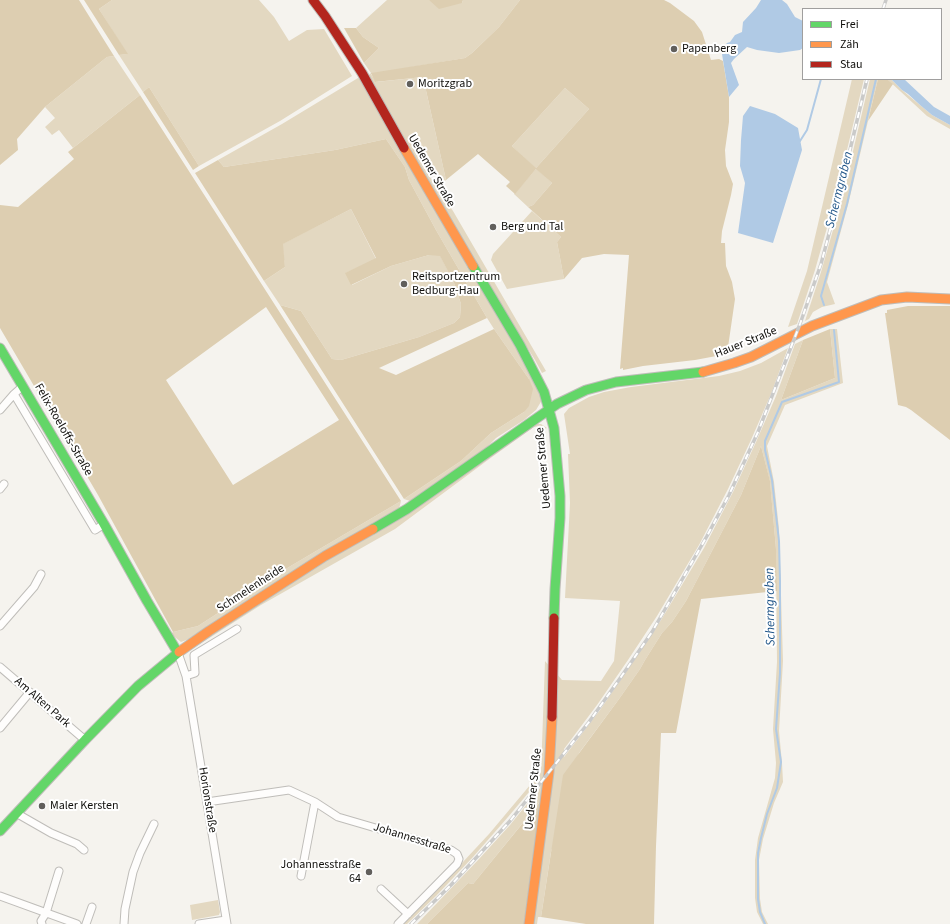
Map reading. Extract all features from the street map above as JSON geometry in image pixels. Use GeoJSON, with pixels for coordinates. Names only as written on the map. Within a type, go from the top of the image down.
{"type":"FeatureCollection","features":[{"type":"Feature","properties":{"kind":"street","name":"Uedemer Straße"},"geometry":{"type":"LineString","coordinates":[[313,0],[362,73],[411,161],[520,345],[544,392],[554,428],[560,496],[560,518],[555,597],[549,779],[530,924]]}},
{"type":"Feature","properties":{"kind":"street","name":"Hauer Straße"},"geometry":{"type":"LineString","coordinates":[[549,409],[571,396],[586,390],[616,382],[708,371],[734,363],[751,357],[812,326],[881,300],[907,297],[950,299]]}},
{"type":"Feature","properties":{"kind":"street","name":"Felix-Roeloffs-Straße"},"geometry":{"type":"LineString","coordinates":[[0,348],[178,652]]}},
{"type":"Feature","properties":{"kind":"street"},"geometry":{"type":"LineString","coordinates":[[0,410],[23,386]]}},
{"type":"Feature","properties":{"kind":"street","name":"Felix-Roeloffs-Straße"},"geometry":{"type":"LineString","coordinates":[[14,394],[96,530],[104,524]]}},
{"type":"Feature","properties":{"kind":"street","name":"Schmelenheide"},"geometry":{"type":"LineString","coordinates":[[0,831],[138,686],[178,652],[215,626],[325,556],[407,509],[549,409]]}},
{"type":"Feature","properties":{"kind":"street"},"geometry":{"type":"LineString","coordinates":[[0,626],[34,587],[42,574]]}},
{"type":"Feature","properties":{"kind":"street"},"geometry":{"type":"LineString","coordinates":[[186,676],[195,673],[194,655],[237,629]]}},
{"type":"Feature","properties":{"kind":"street","name":"Horionstraße"},"geometry":{"type":"LineString","coordinates":[[178,652],[186,676],[227,922]]}},
{"type":"Feature","properties":{"kind":"street","name":"Am Alten Park"},"geometry":{"type":"LineString","coordinates":[[0,667],[85,740]]}},
{"type":"Feature","properties":{"kind":"street"},"geometry":{"type":"LineString","coordinates":[[0,728],[30,692]]}},
{"type":"Feature","properties":{"kind":"street","name":"Johannesstraße"},"geometry":{"type":"LineString","coordinates":[[207,802],[289,790],[315,802],[338,817],[451,850],[457,854],[459,859],[457,864],[398,924]]}},
{"type":"Feature","properties":{"kind":"street"},"geometry":{"type":"LineString","coordinates":[[301,876],[315,802]]}},
{"type":"Feature","properties":{"kind":"street"},"geometry":{"type":"LineString","coordinates":[[16,813],[51,833],[77,844],[84,850]]}},
{"type":"Feature","properties":{"kind":"street"},"geometry":{"type":"LineString","coordinates":[[124,924],[125,909],[133,872],[140,853],[154,824]]}},
{"type":"Feature","properties":{"kind":"street"},"geometry":{"type":"LineString","coordinates":[[42,924],[41,921],[46,913],[60,871]]}},
{"type":"Feature","properties":{"kind":"street"},"geometry":{"type":"LineString","coordinates":[[381,889],[408,914]]}},
{"type":"Feature","properties":{"kind":"street"},"geometry":{"type":"LineString","coordinates":[[0,896],[77,924]]}},
{"type":"Feature","properties":{"kind":"street"},"geometry":{"type":"LineString","coordinates":[[86,924],[92,907]]}},
{"type":"Feature","properties":{"kind":"street"},"geometry":{"type":"LineString","coordinates":[[199,924],[227,922]]}},
{"type":"Feature","properties":{"kind":"shaded area"},"geometry":{"type":"Polygon","coordinates":[[[0,0],[79,0],[114,56],[107,57],[45,107],[17,139],[18,150],[0,165],[0,0]]]}},
{"type":"Feature","properties":{"kind":"shaded area"},"geometry":{"type":"Polygon","coordinates":[[[84,0],[112,0],[99,9],[128,54],[119,55],[84,0]]]}},
{"type":"Feature","properties":{"kind":"shaded area"},"geometry":{"type":"Polygon","coordinates":[[[112,0],[259,0],[274,17],[289,41],[307,30],[324,29],[352,76],[280,121],[199,166],[149,87],[143,92],[119,55],[127,54],[99,9],[112,0]]]}},
{"type":"Feature","properties":{"kind":"shaded area"},"geometry":{"type":"Polygon","coordinates":[[[387,0],[429,0],[462,3],[463,0],[520,0],[499,27],[465,58],[371,74],[376,82],[423,77],[446,180],[443,183],[427,160],[417,156],[453,211],[546,371],[542,373],[487,283],[368,76],[371,73],[364,63],[379,48],[363,37],[356,28],[387,0]]]}},
{"type":"Feature","properties":{"kind":"shaded area"},"geometry":{"type":"Polygon","coordinates":[[[429,0],[463,0],[462,3],[439,9],[429,0]]]}},
{"type":"Feature","properties":{"kind":"shaded area"},"geometry":{"type":"Polygon","coordinates":[[[520,0],[664,0],[694,21],[702,32],[711,60],[719,59],[723,61],[729,97],[729,122],[725,150],[726,166],[733,184],[722,231],[721,243],[725,243],[726,266],[732,282],[735,299],[727,354],[695,360],[643,366],[623,370],[623,368],[620,369],[629,255],[604,254],[582,258],[564,279],[557,242],[561,237],[528,207],[533,205],[552,183],[536,169],[515,194],[506,186],[510,182],[478,154],[446,180],[423,77],[375,82],[371,73],[465,58],[499,27],[520,0]],[[565,88],[512,146],[536,168],[589,109],[565,88]]]}},
{"type":"Feature","properties":{"kind":"shaded area"},"geometry":{"type":"Polygon","coordinates":[[[344,28],[356,28],[363,37],[379,48],[364,63],[344,28]]]}},
{"type":"Feature","properties":{"kind":"shaded area"},"geometry":{"type":"Polygon","coordinates":[[[114,56],[140,95],[73,148],[59,130],[52,135],[45,127],[55,118],[45,107],[107,57],[114,56]]]}},
{"type":"Feature","properties":{"kind":"shaded area"},"geometry":{"type":"Polygon","coordinates":[[[358,78],[362,80],[533,377],[542,400],[536,410],[524,420],[496,438],[478,456],[413,502],[404,499],[461,461],[491,433],[524,412],[529,379],[487,318],[436,230],[409,180],[405,167],[386,139],[335,150],[224,167],[218,160],[282,124],[358,78]]]}},
{"type":"Feature","properties":{"kind":"shaded area"},"geometry":{"type":"Polygon","coordinates":[[[852,80],[864,80],[836,196],[815,270],[797,324],[788,327],[807,271],[852,80]]]}},
{"type":"Feature","properties":{"kind":"shaded area"},"geometry":{"type":"Polygon","coordinates":[[[870,80],[878,80],[848,205],[827,282],[835,304],[822,307],[813,312],[809,319],[805,321],[841,202],[870,80]]]}},
{"type":"Feature","properties":{"kind":"shaded area"},"geometry":{"type":"Polygon","coordinates":[[[878,80],[888,80],[893,84],[868,121],[878,80]]]}},
{"type":"Feature","properties":{"kind":"shaded area"},"geometry":{"type":"Polygon","coordinates":[[[888,80],[892,80],[932,115],[950,125],[950,129],[927,116],[888,80]]]}},
{"type":"Feature","properties":{"kind":"shaded area"},"geometry":{"type":"Polygon","coordinates":[[[149,87],[199,166],[193,170],[143,92],[149,87]]]}},
{"type":"Feature","properties":{"kind":"shaded area"},"geometry":{"type":"Polygon","coordinates":[[[565,88],[589,109],[536,168],[552,183],[533,205],[528,207],[514,194],[536,169],[512,146],[565,88]]]}},
{"type":"Feature","properties":{"kind":"shaded area"},"geometry":{"type":"Polygon","coordinates":[[[140,95],[401,501],[289,567],[198,626],[173,632],[98,495],[0,328],[0,205],[18,207],[74,159],[68,152],[140,95]],[[266,307],[166,380],[233,485],[339,420],[266,307]]]}},
{"type":"Feature","properties":{"kind":"shaded area"},"geometry":{"type":"Polygon","coordinates":[[[386,139],[405,167],[409,180],[436,230],[487,318],[379,368],[396,375],[494,329],[529,379],[533,389],[529,406],[524,412],[491,433],[461,461],[404,499],[280,305],[301,311],[332,359],[341,360],[419,337],[454,323],[460,317],[461,304],[454,283],[440,256],[429,255],[391,266],[351,285],[345,273],[376,258],[351,209],[283,244],[285,267],[264,281],[195,173],[218,160],[224,167],[335,150],[386,139]]]}},
{"type":"Feature","properties":{"kind":"shaded area","name":"Reitsportzentrum Bedburg-Hau"},"geometry":{"type":"Polygon","coordinates":[[[351,209],[376,259],[346,273],[352,285],[391,266],[429,255],[440,255],[454,283],[461,304],[460,317],[454,323],[419,337],[341,360],[332,359],[301,311],[280,305],[264,281],[285,267],[282,244],[351,209]]]}},
{"type":"Feature","properties":{"kind":"shaded area"},"geometry":{"type":"Polygon","coordinates":[[[532,211],[561,237],[557,242],[564,279],[507,289],[491,260],[493,254],[532,211]]]}},
{"type":"Feature","properties":{"kind":"shaded area"},"geometry":{"type":"Polygon","coordinates":[[[908,306],[950,306],[950,440],[911,410],[898,405],[885,313],[887,313],[887,310],[908,306]]]}},
{"type":"Feature","properties":{"kind":"shaded area"},"geometry":{"type":"Polygon","coordinates":[[[830,329],[837,329],[843,383],[785,405],[767,446],[774,482],[779,529],[783,661],[779,731],[783,782],[774,803],[763,839],[759,860],[760,899],[762,912],[768,924],[763,924],[757,912],[755,898],[755,860],[758,838],[775,778],[776,763],[773,729],[777,662],[776,549],[770,482],[761,446],[741,495],[686,601],[672,622],[662,633],[640,669],[619,699],[579,753],[551,852],[541,917],[538,917],[537,924],[534,924],[556,673],[562,680],[601,681],[614,661],[620,601],[565,598],[570,503],[568,454],[570,454],[564,414],[569,408],[589,397],[604,392],[631,387],[719,376],[740,371],[761,363],[788,348],[771,394],[751,440],[699,545],[657,616],[628,660],[564,749],[564,757],[600,710],[661,620],[704,548],[733,492],[756,442],[776,396],[795,344],[803,340],[781,400],[835,378],[830,329]]]}},
{"type":"Feature","properties":{"kind":"shaded area"},"geometry":{"type":"Polygon","coordinates":[[[830,329],[835,378],[781,400],[803,340],[830,329]]]}},
{"type":"Feature","properties":{"kind":"shaded area"},"geometry":{"type":"Polygon","coordinates":[[[537,424],[541,424],[547,428],[544,429],[540,426],[534,427],[395,529],[261,605],[189,651],[189,648],[537,424]]]}},
{"type":"Feature","properties":{"kind":"shaded area"},"geometry":{"type":"Polygon","coordinates":[[[761,446],[770,481],[776,549],[777,591],[701,599],[676,733],[661,733],[654,924],[586,924],[541,917],[563,775],[619,699],[640,669],[662,633],[672,622],[686,601],[741,495],[761,446]]]}},
{"type":"Feature","properties":{"kind":"shaded area"},"geometry":{"type":"Polygon","coordinates":[[[401,501],[399,509],[189,639],[181,642],[171,634],[173,632],[198,626],[289,567],[401,501]]]}},
{"type":"Feature","properties":{"kind":"shaded area"},"geometry":{"type":"Polygon","coordinates":[[[545,661],[550,667],[546,773],[526,924],[524,924],[539,803],[473,884],[468,883],[427,924],[417,924],[510,825],[540,788],[540,779],[473,857],[436,896],[407,924],[402,924],[434,893],[489,834],[541,772],[545,661]]]}},
{"type":"Feature","properties":{"kind":"shaded area"},"geometry":{"type":"Polygon","coordinates":[[[540,802],[524,924],[427,924],[468,883],[473,884],[540,802]]]}},
{"type":"Feature","properties":{"kind":"shaded area"},"geometry":{"type":"Polygon","coordinates":[[[218,900],[219,915],[192,920],[190,905],[218,900]]]}},
{"type":"Feature","properties":{"kind":"water"},"geometry":{"type":"Polygon","coordinates":[[[761,0],[782,0],[787,4],[795,17],[802,20],[802,49],[779,53],[747,47],[731,63],[739,85],[729,97],[722,48],[730,42],[735,35],[742,32],[743,22],[761,0]]]}},
{"type":"Feature","properties":{"kind":"water"},"geometry":{"type":"Polygon","coordinates":[[[892,80],[905,80],[934,107],[950,116],[950,125],[932,115],[892,80]]]}},
{"type":"Feature","properties":{"kind":"water"},"geometry":{"type":"Polygon","coordinates":[[[750,106],[775,114],[798,128],[802,150],[773,243],[738,233],[745,183],[740,166],[743,116],[750,106]]]}},
{"type":"Feature","properties":{"kind":"waterway"},"geometry":{"type":"LineString","coordinates":[[800,141],[807,130],[821,80]]}},
{"type":"Feature","properties":{"kind":"waterway","name":"Schermgraben"},"geometry":{"type":"LineString","coordinates":[[824,305],[821,296],[847,204],[876,80]]}},
{"type":"Feature","properties":{"kind":"waterway","name":"Schermgraben"},"geometry":{"type":"LineString","coordinates":[[765,924],[760,912],[758,899],[758,853],[767,814],[777,788],[781,762],[776,729],[780,673],[779,541],[772,480],[765,450],[765,441],[782,402],[839,382],[834,330]]}},
{"type":"Feature","properties":{"kind":"railway"},"geometry":{"type":"LineString","coordinates":[[883,8],[886,0]]}},
{"type":"Feature","properties":{"kind":"railway"},"geometry":{"type":"LineString","coordinates":[[411,924],[451,885],[510,821],[589,722],[652,632],[707,536],[729,495],[758,432],[800,324],[821,264],[867,80]]}},
{"type":"Feature","properties":{"kind":"traffic: fast"},"geometry":{"type":"LineString","coordinates":[[473,266],[520,345],[544,392],[554,428],[560,496],[554,618]]}},
{"type":"Feature","properties":{"kind":"traffic: fast"},"geometry":{"type":"LineString","coordinates":[[0,348],[178,653]]}},
{"type":"Feature","properties":{"kind":"traffic: fast"},"geometry":{"type":"LineString","coordinates":[[373,529],[407,509],[557,404],[586,390],[616,382],[703,372]]}},
{"type":"Feature","properties":{"kind":"traffic: fast"},"geometry":{"type":"LineString","coordinates":[[0,831],[138,686],[179,652]]}},
{"type":"Feature","properties":{"kind":"traffic: slow"},"geometry":{"type":"LineString","coordinates":[[404,148],[473,266]]}},
{"type":"Feature","properties":{"kind":"traffic: slow"},"geometry":{"type":"LineString","coordinates":[[703,372],[751,357],[812,326],[881,300],[907,297],[950,299]]}},
{"type":"Feature","properties":{"kind":"traffic: slow"},"geometry":{"type":"LineString","coordinates":[[179,652],[325,556],[373,529]]}},
{"type":"Feature","properties":{"kind":"traffic: slow"},"geometry":{"type":"LineString","coordinates":[[529,924],[549,772],[552,717]]}},
{"type":"Feature","properties":{"kind":"traffic: jam"},"geometry":{"type":"LineString","coordinates":[[313,0],[362,73],[404,148]]}},
{"type":"Feature","properties":{"kind":"traffic: jam"},"geometry":{"type":"LineString","coordinates":[[552,717],[554,618]]}},
{"type":"Feature","properties":{"kind":"place","name":"Papenberg"},"geometry":{"type":"Point","coordinates":[674,49]}},
{"type":"Feature","properties":{"kind":"place","name":"Moritzgrab"},"geometry":{"type":"Point","coordinates":[410,84]}},
{"type":"Feature","properties":{"kind":"place","name":"Berg und Tal"},"geometry":{"type":"Point","coordinates":[493,227]}},
{"type":"Feature","properties":{"kind":"place","name":"Reitsportzentrum Bedburg-Hau"},"geometry":{"type":"Point","coordinates":[404,284]}},
{"type":"Feature","properties":{"kind":"place","name":"Maler Kersten"},"geometry":{"type":"Point","coordinates":[42,806]}},
{"type":"Feature","properties":{"kind":"place","name":"Johannesstraße 64"},"geometry":{"type":"Point","coordinates":[369,872]}}]}
